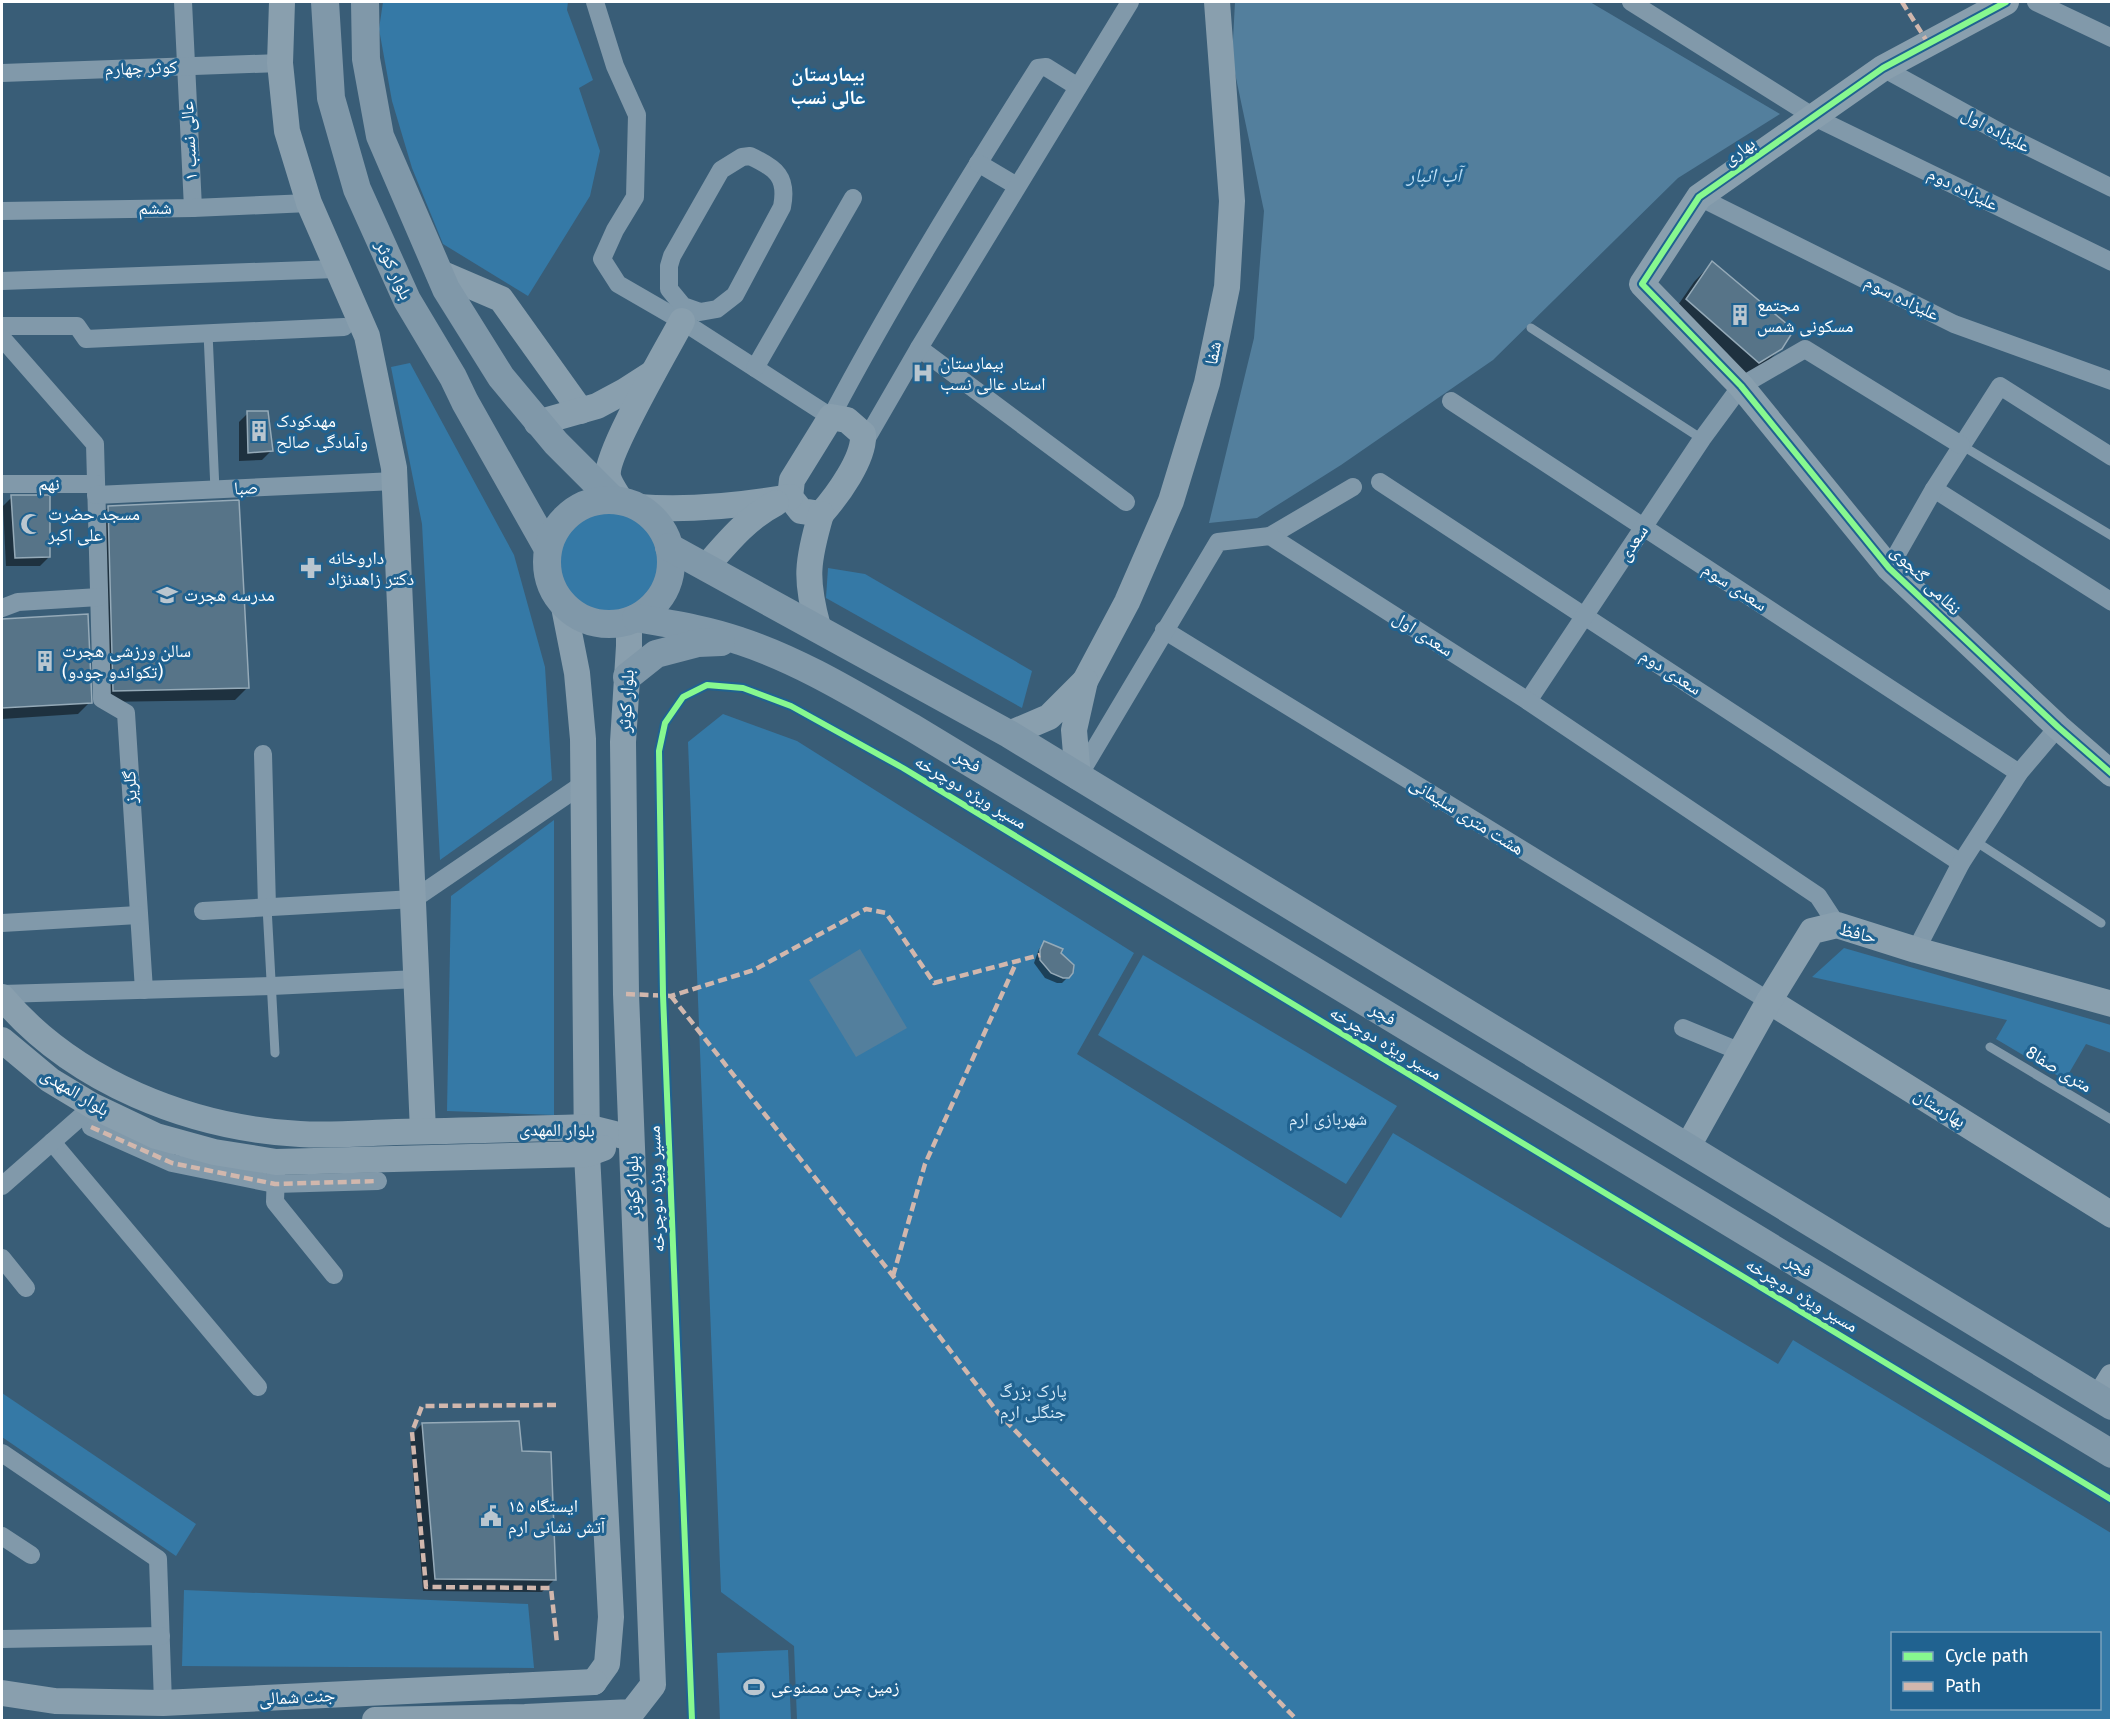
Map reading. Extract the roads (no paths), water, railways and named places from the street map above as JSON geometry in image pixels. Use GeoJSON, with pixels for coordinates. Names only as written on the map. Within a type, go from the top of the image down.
{"type":"FeatureCollection","features":[{"type":"Feature","properties":{"kind":"main road"},"geometry":{"type":"LineString","coordinates":[[282,2],[280,63],[287,131],[309,203],[366,336],[394,468],[423,1131]]}},
{"type":"Feature","properties":{"kind":"main road","name":"بلوار کوثر"},"geometry":{"type":"LineString","coordinates":[[325,2],[331,98],[357,189],[406,300],[453,377],[547,547]]}},
{"type":"Feature","properties":{"kind":"main road"},"geometry":{"type":"LineString","coordinates":[[365,2],[366,59],[380,135],[446,289],[501,377],[537,423],[624,502],[652,517],[663,531],[669,547],[671,568],[666,589],[654,606],[633,620],[612,625],[594,623],[578,617],[564,607],[552,589],[547,547],[564,517],[578,507],[594,501],[624,502],[711,508],[790,497]]}},
{"type":"Feature","properties":{"kind":"main road","name":"شفا"},"geometry":{"type":"LineString","coordinates":[[1085,681],[1127,602],[1171,501],[1207,383],[1227,287],[1232,201],[1217,2]]}},
{"type":"Feature","properties":{"kind":"main road","name":"بهاری"},"geometry":{"type":"LineString","coordinates":[[1741,386],[1642,284],[1699,197],[1883,68],[2006,2]]}},
{"type":"Feature","properties":{"kind":"main road"},"geometry":{"type":"LineString","coordinates":[[438,272],[501,299],[581,411]]}},
{"type":"Feature","properties":{"kind":"main road"},"geometry":{"type":"LineString","coordinates":[[624,502],[608,476],[611,460],[637,404],[691,316]]}},
{"type":"Feature","properties":{"kind":"main road"},"geometry":{"type":"LineString","coordinates":[[537,423],[597,406],[656,371]]}},
{"type":"Feature","properties":{"kind":"main road"},"geometry":{"type":"LineString","coordinates":[[465,402],[472,407],[479,407],[493,401],[500,391],[501,377]]}},
{"type":"Feature","properties":{"kind":"main road","name":"نظامی گنجوی"},"geometry":{"type":"LineString","coordinates":[[1741,386],[1889,568],[2058,727],[2112,774]]}},
{"type":"Feature","properties":{"kind":"main road"},"geometry":{"type":"LineString","coordinates":[[818,627],[808,586],[809,563],[821,514],[834,500],[858,459],[864,443],[863,434],[847,420],[831,417],[792,480],[790,497],[801,512],[821,514]]}},
{"type":"Feature","properties":{"kind":"main road"},"geometry":{"type":"LineString","coordinates":[[706,567],[752,520],[790,497]]}},
{"type":"Feature","properties":{"kind":"main road"},"geometry":{"type":"LineString","coordinates":[[669,547],[1010,734],[1687,1148],[2107,1394]]}},
{"type":"Feature","properties":{"kind":"main road"},"geometry":{"type":"LineString","coordinates":[[375,1720],[599,1714],[594,1682],[607,1664],[611,1617],[587,1154],[583,739],[577,673],[564,607]]}},
{"type":"Feature","properties":{"kind":"main road","name":"بلوار کوثر"},"geometry":{"type":"LineString","coordinates":[[599,1714],[632,1712],[653,1685],[626,994],[623,742],[633,620]]}},
{"type":"Feature","properties":{"kind":"main road","name":"فجر"},"geometry":{"type":"LineString","coordinates":[[633,620],[706,631],[741,641],[796,664],[913,728],[2112,1454]]}},
{"type":"Feature","properties":{"kind":"main road"},"geometry":{"type":"LineString","coordinates":[[627,677],[656,654],[698,643],[741,641]]}},
{"type":"Feature","properties":{"kind":"main road"},"geometry":{"type":"LineString","coordinates":[[1010,734],[1049,717],[1085,681]]}},
{"type":"Feature","properties":{"kind":"main road"},"geometry":{"type":"LineString","coordinates":[[1078,777],[1074,730],[1085,681]]}},
{"type":"Feature","properties":{"kind":"main road","name":"حافظ"},"geometry":{"type":"LineString","coordinates":[[1687,1148],[1769,1002],[1812,931],[1837,925],[1916,950],[2112,1004]]}},
{"type":"Feature","properties":{"kind":"main road","name":"بلوار المهدی"},"geometry":{"type":"LineString","coordinates":[[2,996],[18,1017],[66,1056],[128,1091],[184,1114],[247,1128],[300,1134],[587,1127],[631,1138]]}},
{"type":"Feature","properties":{"kind":"main road","name":"بهارستان"},"geometry":{"type":"LineString","coordinates":[[1769,1002],[2112,1215]]}},
{"type":"Feature","properties":{"kind":"main road","name":"بلوار المهدی"},"geometry":{"type":"LineString","coordinates":[[2,1040],[92,1116],[276,1173],[587,1154],[631,1138]]}},
{"type":"Feature","properties":{"kind":"main road"},"geometry":{"type":"LineString","coordinates":[[50,1080],[66,1056]]}},
{"type":"Feature","properties":{"kind":"main road"},"geometry":{"type":"LineString","coordinates":[[1665,1185],[1687,1148]]}},
{"type":"Feature","properties":{"kind":"main road","name":"جنت شمالی"},"geometry":{"type":"LineString","coordinates":[[2,1693],[54,1701],[163,1703],[594,1682]]}},
{"type":"Feature","properties":{"kind":"street","name":"عالی نسب ۱"},"geometry":{"type":"LineString","coordinates":[[183,2],[193,208]]}},
{"type":"Feature","properties":{"kind":"street"},"geometry":{"type":"LineString","coordinates":[[595,2],[615,66],[637,115],[635,197],[615,230],[602,259],[618,284],[691,316],[717,309],[735,295],[783,207],[785,191],[778,173],[766,163],[750,156],[734,161],[721,170],[672,256],[669,266],[669,289],[691,316],[755,368],[831,417],[978,164],[1038,68],[1046,67],[1078,87]]}},
{"type":"Feature","properties":{"kind":"street"},"geometry":{"type":"LineString","coordinates":[[864,443],[919,348],[1130,2]]}},
{"type":"Feature","properties":{"kind":"street","name":"علیزاده دوم"},"geometry":{"type":"LineString","coordinates":[[1631,2],[1814,117],[2112,262]]}},
{"type":"Feature","properties":{"kind":"street"},"geometry":{"type":"LineString","coordinates":[[2036,2],[2112,38]]}},
{"type":"Feature","properties":{"kind":"street","name":"کوثر چهارم"},"geometry":{"type":"LineString","coordinates":[[2,73],[280,63]]}},
{"type":"Feature","properties":{"kind":"street","name":"علیزاده اول"},"geometry":{"type":"LineString","coordinates":[[1883,68],[2003,134],[2112,188]]}},
{"type":"Feature","properties":{"kind":"street"},"geometry":{"type":"LineString","coordinates":[[978,164],[1017,186]]}},
{"type":"Feature","properties":{"kind":"street","name":"علیزاده سوم"},"geometry":{"type":"LineString","coordinates":[[1699,197],[1954,324],[2112,381]]}},
{"type":"Feature","properties":{"kind":"street"},"geometry":{"type":"LineString","coordinates":[[755,368],[853,198]]}},
{"type":"Feature","properties":{"kind":"street","name":"ششم"},"geometry":{"type":"LineString","coordinates":[[2,211],[193,208],[309,203]]}},
{"type":"Feature","properties":{"kind":"street"},"geometry":{"type":"LineString","coordinates":[[2,281],[336,268]]}},
{"type":"Feature","properties":{"kind":"street"},"geometry":{"type":"LineString","coordinates":[[3,337],[77,326],[86,339],[344,327]]}},
{"type":"Feature","properties":{"kind":"street","name":"گلریز"},"geometry":{"type":"LineString","coordinates":[[3,337],[95,444],[102,699],[126,713],[144,990]]}},
{"type":"Feature","properties":{"kind":"street"},"geometry":{"type":"LineString","coordinates":[[919,348],[1126,502]]}},
{"type":"Feature","properties":{"kind":"street"},"geometry":{"type":"LineString","coordinates":[[1741,386],[1805,349],[1961,445]]}},
{"type":"Feature","properties":{"kind":"street","name":"سعدی"},"geometry":{"type":"LineString","coordinates":[[1528,701],[1702,439],[1741,386]]}},
{"type":"Feature","properties":{"kind":"street"},"geometry":{"type":"LineString","coordinates":[[1889,568],[1934,489],[2000,386],[2112,457]]}},
{"type":"Feature","properties":{"kind":"street","name":"سعدی سوم"},"geometry":{"type":"LineString","coordinates":[[1451,401],[2019,773]]}},
{"type":"Feature","properties":{"kind":"street","name":"صبا"},"geometry":{"type":"LineString","coordinates":[[96,490],[215,490],[395,481]]}},
{"type":"Feature","properties":{"kind":"street","name":"سعدی دوم"},"geometry":{"type":"LineString","coordinates":[[1380,482],[1961,863]]}},
{"type":"Feature","properties":{"kind":"street","name":"نهم"},"geometry":{"type":"LineString","coordinates":[[2,484],[96,490]]}},
{"type":"Feature","properties":{"kind":"street"},"geometry":{"type":"LineString","coordinates":[[1078,777],[1218,542],[1270,536],[1353,487]]}},
{"type":"Feature","properties":{"kind":"street"},"geometry":{"type":"LineString","coordinates":[[1934,489],[2112,602]]}},
{"type":"Feature","properties":{"kind":"street","name":"سعدی اول"},"geometry":{"type":"LineString","coordinates":[[1270,536],[1528,701],[1818,896],[1837,925]]}},
{"type":"Feature","properties":{"kind":"street"},"geometry":{"type":"LineString","coordinates":[[2,608],[18,602],[99,597]]}},
{"type":"Feature","properties":{"kind":"street","name":"هشت متری سلیمانی"},"geometry":{"type":"LineString","coordinates":[[1164,630],[1769,1002]]}},
{"type":"Feature","properties":{"kind":"street"},"geometry":{"type":"LineString","coordinates":[[1916,950],[1961,863],[1975,841],[2019,773],[2058,727]]}},
{"type":"Feature","properties":{"kind":"street"},"geometry":{"type":"LineString","coordinates":[[263,754],[267,907]]}},
{"type":"Feature","properties":{"kind":"street"},"geometry":{"type":"LineString","coordinates":[[203,911],[414,900],[583,784]]}},
{"type":"Feature","properties":{"kind":"street"},"geometry":{"type":"LineString","coordinates":[[2,923],[138,915]]}},
{"type":"Feature","properties":{"kind":"street"},"geometry":{"type":"LineString","coordinates":[[2,996],[417,979]]}},
{"type":"Feature","properties":{"kind":"street"},"geometry":{"type":"LineString","coordinates":[[1683,1028],[1741,1052]]}},
{"type":"Feature","properties":{"kind":"street"},"geometry":{"type":"LineString","coordinates":[[2,1186],[52,1142],[92,1116]]}},
{"type":"Feature","properties":{"kind":"street"},"geometry":{"type":"LineString","coordinates":[[52,1142],[258,1387]]}},
{"type":"Feature","properties":{"kind":"street"},"geometry":{"type":"LineString","coordinates":[[334,1275],[275,1202],[276,1173],[378,1181]]}},
{"type":"Feature","properties":{"kind":"street"},"geometry":{"type":"LineString","coordinates":[[2,1258],[26,1288]]}},
{"type":"Feature","properties":{"kind":"street"},"geometry":{"type":"LineString","coordinates":[[2,1453],[158,1559],[163,1703]]}},
{"type":"Feature","properties":{"kind":"street"},"geometry":{"type":"LineString","coordinates":[[2,1536],[32,1555]]}},
{"type":"Feature","properties":{"kind":"street"},"geometry":{"type":"LineString","coordinates":[[2,1638],[161,1636]]}},
{"type":"Feature","properties":{"kind":"lane"},"geometry":{"type":"LineString","coordinates":[[1531,328],[1702,439]]}},
{"type":"Feature","properties":{"kind":"lane"},"geometry":{"type":"LineString","coordinates":[[208,333],[215,490]]}},
{"type":"Feature","properties":{"kind":"lane"},"geometry":{"type":"LineString","coordinates":[[1961,445],[2112,536]]}},
{"type":"Feature","properties":{"kind":"lane"},"geometry":{"type":"LineString","coordinates":[[1975,841],[2101,923]]}},
{"type":"Feature","properties":{"kind":"lane"},"geometry":{"type":"LineString","coordinates":[[267,907],[275,1053]]}},
{"type":"Feature","properties":{"kind":"lane","name":"8متری صفا"},"geometry":{"type":"LineString","coordinates":[[1990,1047],[2112,1120]]}},
{"type":"Feature","properties":{"kind":"water","name":"آب انبار"},"geometry":{"type":"Polygon","coordinates":[[[1235,2],[1590,2],[1780,114],[1678,178],[1493,360],[1341,465],[1257,518],[1209,523],[1254,338],[1264,211],[1232,59],[1235,2]]]}},
{"type":"Feature","properties":{"kind":"water"},"geometry":{"type":"Polygon","coordinates":[[[860,949],[907,1028],[856,1057],[809,980],[860,949]]]}},
{"type":"Feature","properties":{"kind":"place","name":"مجتمع مسکونی شمس"},"geometry":{"type":"Point","coordinates":[1740,315]}},
{"type":"Feature","properties":{"kind":"place","name":"بیمارستان استاد عالی نسب"},"geometry":{"type":"Point","coordinates":[923,373]}},
{"type":"Feature","properties":{"kind":"place","name":"مهدکودک وآمادگی صالح"},"geometry":{"type":"Point","coordinates":[259,431]}},
{"type":"Feature","properties":{"kind":"place","name":"مسجد حضرت علی اکبر"},"geometry":{"type":"Point","coordinates":[31,524]}},
{"type":"Feature","properties":{"kind":"place","name":"داروخانه دکتر زاهدنژاد"},"geometry":{"type":"Point","coordinates":[311,568]}},
{"type":"Feature","properties":{"kind":"place","name":"مدرسه هجرت"},"geometry":{"type":"Point","coordinates":[167,595]}},
{"type":"Feature","properties":{"kind":"place","name":"سالن ورزشی هجرت (تکواندو جودو)"},"geometry":{"type":"Point","coordinates":[45,661]}},
{"type":"Feature","properties":{"kind":"place","name":"ایستگاه ۱۵ آتش نشانی ارم"},"geometry":{"type":"Point","coordinates":[491,1516]}},
{"type":"Feature","properties":{"kind":"place","name":"زمین چمن مصنوعی"},"geometry":{"type":"Point","coordinates":[754,1687]}},
{"type":"Feature","properties":{"kind":"district","name":"بیمارستان عالی نسب"},"geometry":{"type":"Point","coordinates":[828,86]}},
{"type":"Feature","properties":{"kind":"park label","name":"شهربازی ارم"},"geometry":{"type":"Point","coordinates":[1328,1119]}},
{"type":"Feature","properties":{"kind":"park label","name":"پارک بزرگ جنگلی ارم"},"geometry":{"type":"Point","coordinates":[1033,1401]}}]}
